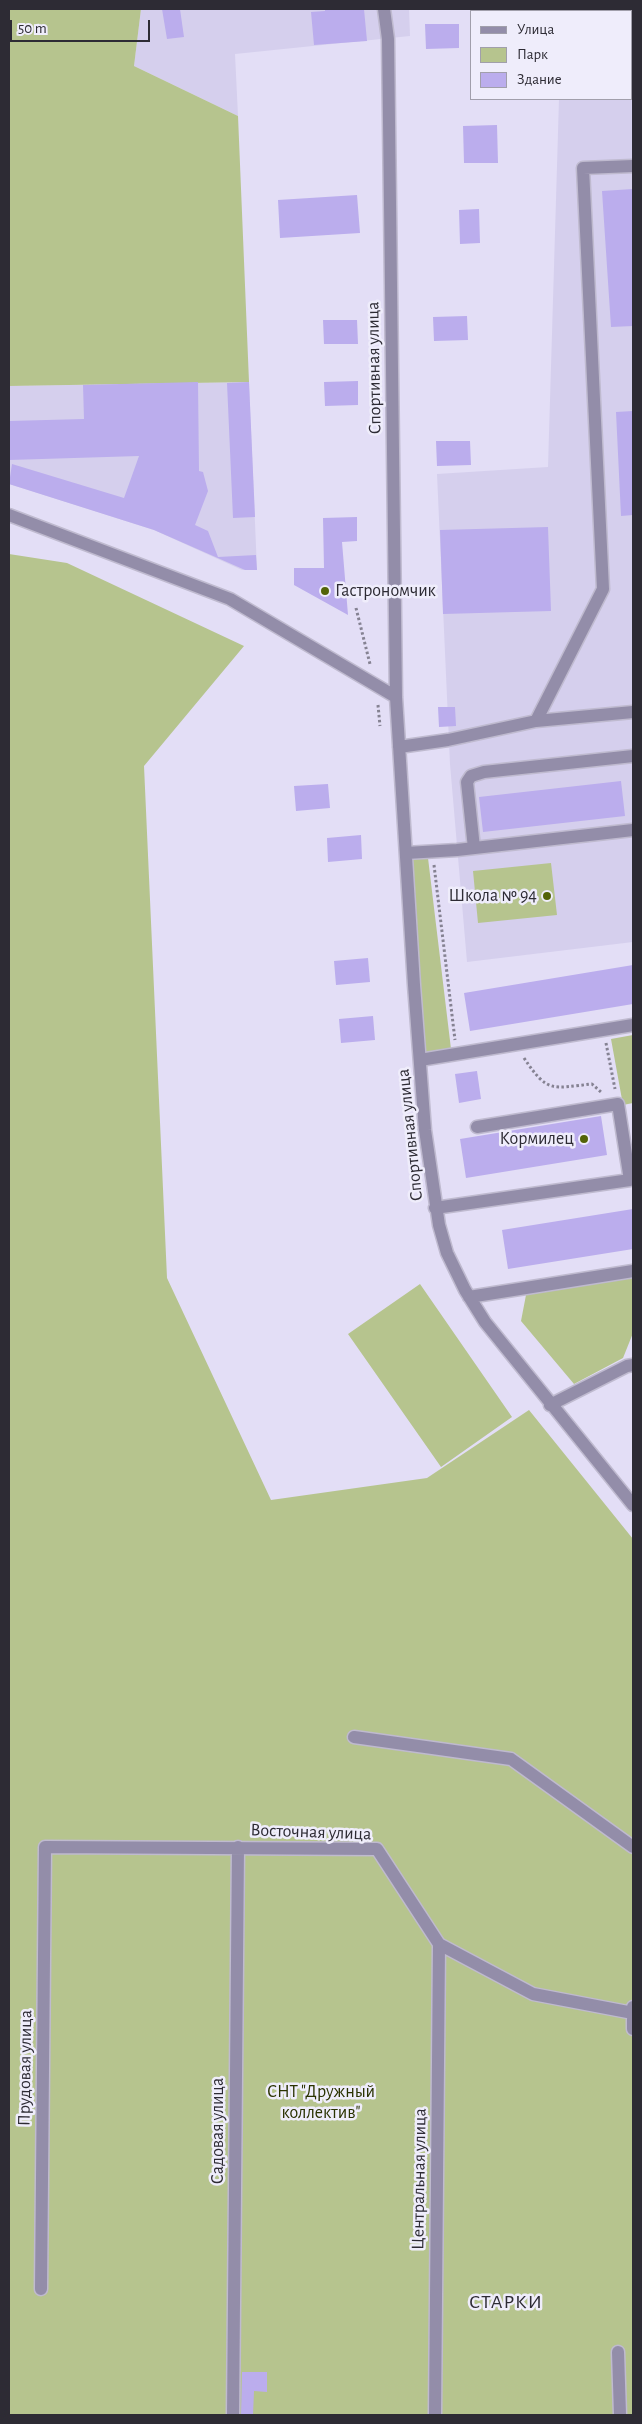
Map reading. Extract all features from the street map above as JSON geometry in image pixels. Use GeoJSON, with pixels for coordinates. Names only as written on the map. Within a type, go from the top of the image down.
{"type":"FeatureCollection","features":[{"type":"Feature","properties":{"kind":"street","name":"Спортивная улица"},"geometry":{"type":"LineString","coordinates":[[384,9],[388,39],[396,697],[425,1130],[435,1208],[447,1253],[469,1297],[485,1322],[550,1406],[633,1505]]}},
{"type":"Feature","properties":{"kind":"street"},"geometry":{"type":"LineString","coordinates":[[536,721],[602,588],[583,168],[633,166]]}},
{"type":"Feature","properties":{"kind":"street"},"geometry":{"type":"LineString","coordinates":[[9,515],[230,599],[396,697]]}},
{"type":"Feature","properties":{"kind":"street"},"geometry":{"type":"LineString","coordinates":[[399,747],[448,740],[536,721],[633,712]]}},
{"type":"Feature","properties":{"kind":"street"},"geometry":{"type":"LineString","coordinates":[[474,848],[467,782],[472,776],[484,772],[633,756]]}},
{"type":"Feature","properties":{"kind":"street"},"geometry":{"type":"LineString","coordinates":[[406,853],[474,848],[633,830]]}},
{"type":"Feature","properties":{"kind":"street"},"geometry":{"type":"LineString","coordinates":[[420,1060],[633,1025]]}},
{"type":"Feature","properties":{"kind":"street"},"geometry":{"type":"LineString","coordinates":[[435,1208],[630,1180],[618,1104],[476,1127]]}},
{"type":"Feature","properties":{"kind":"street"},"geometry":{"type":"LineString","coordinates":[[469,1297],[633,1271]]}},
{"type":"Feature","properties":{"kind":"street"},"geometry":{"type":"LineString","coordinates":[[550,1406],[627,1366],[633,1365]]}},
{"type":"Feature","properties":{"kind":"street"},"geometry":{"type":"LineString","coordinates":[[354,1737],[511,1759],[633,1846]]}},
{"type":"Feature","properties":{"kind":"street","name":"Восточная улица"},"geometry":{"type":"LineString","coordinates":[[45,1847],[377,1849],[439,1944],[534,1994],[633,2013]]}},
{"type":"Feature","properties":{"kind":"street","name":"Прудовая улица"},"geometry":{"type":"LineString","coordinates":[[41,2289],[45,1847]]}},
{"type":"Feature","properties":{"kind":"street","name":"Садовая улица"},"geometry":{"type":"LineString","coordinates":[[234,2415],[238,1847]]}},
{"type":"Feature","properties":{"kind":"street","name":"Центральная улица"},"geometry":{"type":"LineString","coordinates":[[435,2415],[439,1944]]}},
{"type":"Feature","properties":{"kind":"street"},"geometry":{"type":"LineString","coordinates":[[633,2007],[633,2029]]}},
{"type":"Feature","properties":{"kind":"street"},"geometry":{"type":"LineString","coordinates":[[618,2352],[620,2415]]}},
{"type":"Feature","properties":{"kind":"path"},"geometry":{"type":"LineString","coordinates":[[356,608],[376,685],[381,732]]}},
{"type":"Feature","properties":{"kind":"path"},"geometry":{"type":"LineString","coordinates":[[432,852],[456,1054]]}},
{"type":"Feature","properties":{"kind":"path"},"geometry":{"type":"LineString","coordinates":[[604,1030],[618,1104]]}},
{"type":"Feature","properties":{"kind":"path"},"geometry":{"type":"LineString","coordinates":[[515,1044],[539,1080],[553,1088],[592,1084],[618,1104]]}},
{"type":"Feature","properties":{"kind":"shaded area"},"geometry":{"type":"Polygon","coordinates":[[[141,9],[409,9],[410,36],[235,54],[238,116],[134,66],[141,9]]]}},
{"type":"Feature","properties":{"kind":"shaded area"},"geometry":{"type":"Polygon","coordinates":[[[633,69],[633,942],[467,962],[450,764],[437,474],[548,467],[559,100],[632,100],[633,69]]]}},
{"type":"Feature","properties":{"kind":"shaded area"},"geometry":{"type":"Polygon","coordinates":[[[249,382],[257,570],[242,570],[154,530],[9,484],[9,386],[249,382]]]}},
{"type":"Feature","properties":{"kind":"green space"},"geometry":{"type":"Polygon","coordinates":[[[9,9],[141,9],[134,66],[238,116],[249,382],[9,386],[9,9]]]}},
{"type":"Feature","properties":{"kind":"green space","name":"СНТ \"Дружный коллектив\""},"geometry":{"type":"Polygon","coordinates":[[[9,554],[67,563],[244,646],[144,766],[167,1278],[271,1500],[427,1478],[529,1410],[633,1539],[633,2415],[9,2415],[9,554]]]}},
{"type":"Feature","properties":{"kind":"green space"},"geometry":{"type":"Polygon","coordinates":[[[428,858],[451,1049],[425,1054],[411,859],[428,858]]]}},
{"type":"Feature","properties":{"kind":"green space"},"geometry":{"type":"Polygon","coordinates":[[[551,863],[557,915],[478,923],[473,871],[551,863]]]}},
{"type":"Feature","properties":{"kind":"green space"},"geometry":{"type":"Polygon","coordinates":[[[633,1035],[633,1103],[623,1105],[611,1039],[633,1035]]]}},
{"type":"Feature","properties":{"kind":"green space"},"geometry":{"type":"Polygon","coordinates":[[[633,1277],[633,1333],[623,1358],[574,1384],[521,1321],[526,1295],[633,1277]]]}},
{"type":"Feature","properties":{"kind":"green space"},"geometry":{"type":"Polygon","coordinates":[[[420,1284],[512,1417],[441,1467],[348,1334],[420,1284]]]}},
{"type":"Feature","properties":{"kind":"building"},"geometry":{"type":"Polygon","coordinates":[[[162,9],[180,9],[184,37],[167,39],[162,9]]]}},
{"type":"Feature","properties":{"kind":"building"},"geometry":{"type":"Polygon","coordinates":[[[325,9],[364,9],[367,41],[314,45],[311,12],[325,11],[325,9]]]}},
{"type":"Feature","properties":{"kind":"building"},"geometry":{"type":"Polygon","coordinates":[[[425,24],[459,24],[459,48],[426,49],[425,24]]]}},
{"type":"Feature","properties":{"kind":"building"},"geometry":{"type":"Polygon","coordinates":[[[497,125],[498,163],[464,163],[463,126],[497,125]]]}},
{"type":"Feature","properties":{"kind":"building"},"geometry":{"type":"Polygon","coordinates":[[[633,189],[633,326],[611,327],[602,191],[633,189]]]}},
{"type":"Feature","properties":{"kind":"building"},"geometry":{"type":"Polygon","coordinates":[[[357,195],[360,233],[280,238],[278,200],[357,195]]]}},
{"type":"Feature","properties":{"kind":"building"},"geometry":{"type":"Polygon","coordinates":[[[479,209],[480,243],[460,244],[459,210],[479,209]]]}},
{"type":"Feature","properties":{"kind":"building"},"geometry":{"type":"Polygon","coordinates":[[[467,316],[468,340],[434,341],[433,317],[467,316]]]}},
{"type":"Feature","properties":{"kind":"building"},"geometry":{"type":"Polygon","coordinates":[[[323,320],[357,320],[358,344],[324,344],[323,320]]]}},
{"type":"Feature","properties":{"kind":"building"},"geometry":{"type":"Polygon","coordinates":[[[358,381],[358,405],[325,406],[324,382],[358,381]]]}},
{"type":"Feature","properties":{"kind":"building"},"geometry":{"type":"Polygon","coordinates":[[[198,382],[199,471],[203,472],[208,491],[195,525],[208,531],[218,557],[256,555],[257,570],[245,570],[154,530],[9,484],[12,464],[124,498],[139,456],[9,460],[9,421],[84,419],[83,385],[198,382]]]}},
{"type":"Feature","properties":{"kind":"building"},"geometry":{"type":"Polygon","coordinates":[[[249,382],[255,517],[233,518],[227,383],[249,382]]]}},
{"type":"Feature","properties":{"kind":"building"},"geometry":{"type":"Polygon","coordinates":[[[633,411],[633,515],[621,516],[616,412],[633,411]]]}},
{"type":"Feature","properties":{"kind":"building"},"geometry":{"type":"Polygon","coordinates":[[[436,441],[470,441],[471,465],[437,466],[436,441]]]}},
{"type":"Feature","properties":{"kind":"building"},"geometry":{"type":"Polygon","coordinates":[[[357,517],[357,541],[342,542],[348,615],[294,585],[294,568],[324,568],[323,518],[357,517]]]}},
{"type":"Feature","properties":{"kind":"building"},"geometry":{"type":"Polygon","coordinates":[[[548,527],[551,611],[443,614],[440,530],[548,527]]]}},
{"type":"Feature","properties":{"kind":"building"},"geometry":{"type":"Polygon","coordinates":[[[438,707],[455,707],[456,726],[439,727],[438,707]]]}},
{"type":"Feature","properties":{"kind":"building"},"geometry":{"type":"Polygon","coordinates":[[[621,781],[625,816],[483,832],[479,797],[621,781]]]}},
{"type":"Feature","properties":{"kind":"building"},"geometry":{"type":"Polygon","coordinates":[[[328,784],[330,808],[296,811],[294,786],[328,784]]]}},
{"type":"Feature","properties":{"kind":"building"},"geometry":{"type":"Polygon","coordinates":[[[361,835],[362,859],[328,862],[327,838],[361,835]]]}},
{"type":"Feature","properties":{"kind":"building"},"geometry":{"type":"Polygon","coordinates":[[[368,958],[370,982],[336,985],[334,961],[368,958]]]}},
{"type":"Feature","properties":{"kind":"building"},"geometry":{"type":"Polygon","coordinates":[[[633,965],[633,1004],[470,1031],[464,993],[633,965]]]}},
{"type":"Feature","properties":{"kind":"building"},"geometry":{"type":"Polygon","coordinates":[[[373,1016],[375,1040],[341,1043],[339,1019],[373,1016]]]}},
{"type":"Feature","properties":{"kind":"building"},"geometry":{"type":"Polygon","coordinates":[[[477,1071],[481,1099],[459,1103],[455,1074],[477,1071]]]}},
{"type":"Feature","properties":{"kind":"building"},"geometry":{"type":"Polygon","coordinates":[[[601,1116],[607,1155],[466,1178],[460,1139],[601,1116]]]}},
{"type":"Feature","properties":{"kind":"building"},"geometry":{"type":"Polygon","coordinates":[[[633,1209],[633,1249],[508,1269],[502,1230],[633,1209]]]}},
{"type":"Feature","properties":{"kind":"building"},"geometry":{"type":"Polygon","coordinates":[[[242,2372],[267,2372],[267,2392],[254,2391],[253,2415],[241,2415],[242,2372]]]}},
{"type":"Feature","properties":{"kind":"place","name":"Гастрономчик"},"geometry":{"type":"Point","coordinates":[325,591]}},
{"type":"Feature","properties":{"kind":"place","name":"Школа № 94"},"geometry":{"type":"Point","coordinates":[547,896]}},
{"type":"Feature","properties":{"kind":"place","name":"Кормилец"},"geometry":{"type":"Point","coordinates":[584,1139]}},
{"type":"Feature","properties":{"kind":"district","name":"СТАРКИ"},"geometry":{"type":"Point","coordinates":[506,2302]}}]}
